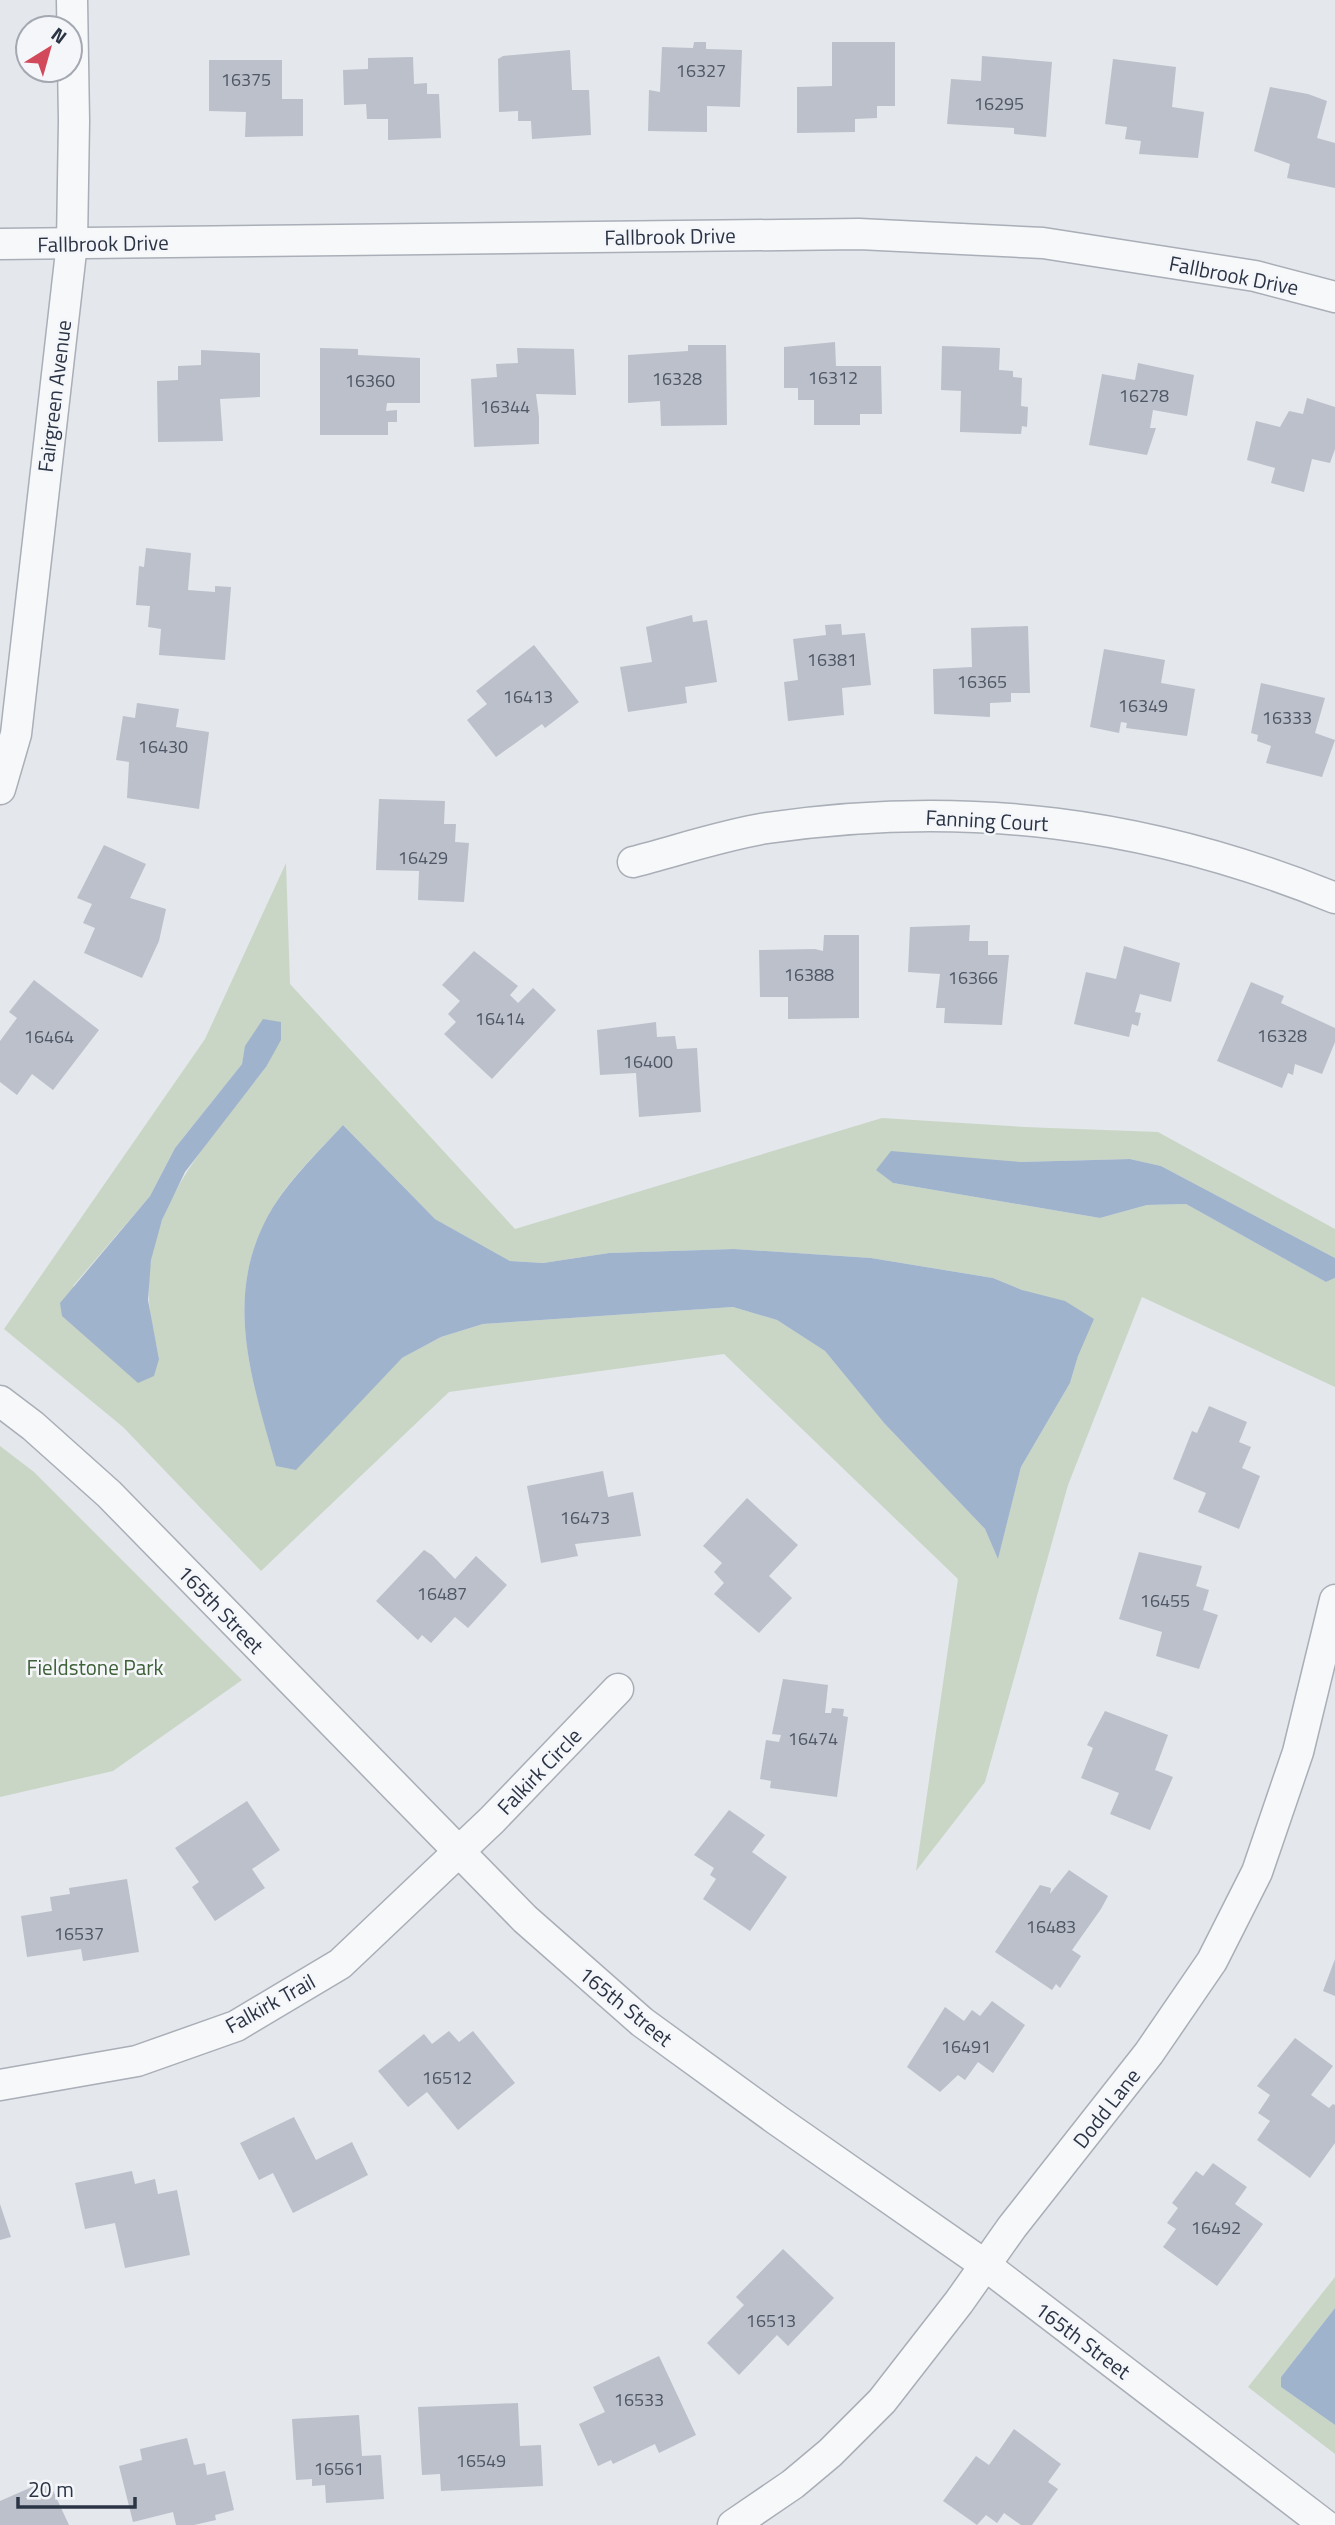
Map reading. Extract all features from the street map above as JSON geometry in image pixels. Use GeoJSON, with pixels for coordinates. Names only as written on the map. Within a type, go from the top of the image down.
{"type":"FeatureCollection","features":[{"type":"Feature","properties":{"kind":"street","name":"Fairgreen Avenue"},"geometry":{"type":"LineString","coordinates":[[0,789],[16,734],[72,243],[72,0]]}},
{"type":"Feature","properties":{"kind":"street","name":"Fallbrook Drive"},"geometry":{"type":"LineString","coordinates":[[0,244],[859,234],[1043,243],[1255,276],[1335,297]]}},
{"type":"Feature","properties":{"kind":"street","name":"Fanning Court"},"geometry":{"type":"LineString","coordinates":[[633,862],[764,828],[847,819],[956,815],[1025,819],[1105,829],[1187,848],[1278,875],[1335,898]]}},
{"type":"Feature","properties":{"kind":"street","name":"165th Street"},"geometry":{"type":"LineString","coordinates":[[0,1401],[33,1426],[109,1494],[525,1919],[642,2022],[985,2265],[1325,2525]]}},
{"type":"Feature","properties":{"kind":"street","name":"Dodd Lane"},"geometry":{"type":"LineString","coordinates":[[733,2525],[793,2484],[830,2453],[882,2402],[959,2302],[1012,2227],[1149,2053],[1212,1961],[1257,1872],[1290,1776],[1335,1600]]}},
{"type":"Feature","properties":{"kind":"street","name":"Falkirk Circle"},"geometry":{"type":"LineString","coordinates":[[458,1852],[618,1689]]}},
{"type":"Feature","properties":{"kind":"street","name":"Falkirk Trail"},"geometry":{"type":"LineString","coordinates":[[0,2085],[137,2061],[236,2026],[340,1964],[458,1852]]}},
{"type":"Feature","properties":{"kind":"green space"},"geometry":{"type":"Polygon","coordinates":[[[286,863],[290,984],[515,1229],[882,1118],[1158,1132],[1335,1229],[1335,1258],[1161,1166],[1130,1159],[877,1170],[893,1183],[1100,1218],[1147,1205],[1186,1204],[1326,1282],[1335,1278],[1335,1387],[1142,1297],[1068,1485],[985,1782],[916,1871],[958,1579],[724,1354],[449,1392],[261,1571],[123,1427],[4,1329],[205,1039],[286,863]],[[246,1046],[242,1064],[175,1148],[150,1196],[73,1286],[159,1359],[149,1301],[150,1267],[157,1235],[169,1204],[185,1175],[204,1146],[266,1067],[246,1046]],[[343,1125],[280,1196],[257,1239],[248,1272],[245,1303],[250,1367],[276,1465],[402,1358],[441,1337],[483,1324],[733,1307],[777,1320],[825,1351],[884,1423],[985,1529],[998,1558],[1021,1467],[1070,1383],[1078,1356],[1022,1290],[993,1278],[871,1258],[734,1249],[609,1253],[543,1263],[510,1261],[435,1219],[343,1125]]]}},
{"type":"Feature","properties":{"kind":"green space","name":"Fieldstone Park"},"geometry":{"type":"Polygon","coordinates":[[[0,1446],[34,1472],[242,1680],[113,1771],[0,1797],[0,1446]]]}},
{"type":"Feature","properties":{"kind":"green space"},"geometry":{"type":"Polygon","coordinates":[[[1335,2277],[1335,2308],[1281,2377],[1281,2387],[1335,2425],[1335,2454],[1248,2387],[1335,2277]]]}},
{"type":"Feature","properties":{"kind":"water"},"geometry":{"type":"Polygon","coordinates":[[[263,1019],[281,1022],[281,1040],[266,1067],[185,1172],[162,1220],[151,1260],[148,1300],[159,1359],[154,1376],[138,1383],[62,1316],[60,1303],[150,1196],[175,1148],[242,1064],[245,1046],[263,1019]]]}},
{"type":"Feature","properties":{"kind":"water"},"geometry":{"type":"Polygon","coordinates":[[[343,1125],[435,1219],[510,1261],[543,1263],[609,1253],[734,1249],[871,1258],[993,1278],[1022,1290],[1065,1301],[1094,1319],[1070,1383],[1021,1467],[998,1559],[985,1529],[884,1423],[825,1351],[777,1320],[733,1307],[483,1324],[441,1337],[402,1358],[296,1470],[276,1466],[250,1368],[245,1303],[248,1271],[257,1239],[280,1196],[343,1125]]]}},
{"type":"Feature","properties":{"kind":"water"},"geometry":{"type":"Polygon","coordinates":[[[891,1151],[1020,1162],[1130,1159],[1161,1166],[1335,1258],[1335,1278],[1326,1282],[1186,1204],[1147,1205],[1100,1218],[893,1183],[876,1170],[891,1151]]]}},
{"type":"Feature","properties":{"kind":"water"},"geometry":{"type":"Polygon","coordinates":[[[1335,2308],[1335,2425],[1281,2387],[1281,2377],[1335,2308]]]}},
{"type":"Feature","properties":{"kind":"building"},"geometry":{"type":"Polygon","coordinates":[[[694,42],[706,42],[706,49],[742,50],[740,107],[707,106],[707,132],[648,131],[649,90],[660,92],[662,47],[693,48],[694,42]]]}},
{"type":"Feature","properties":{"kind":"building"},"geometry":{"type":"Polygon","coordinates":[[[832,42],[895,42],[895,106],[877,106],[877,118],[855,119],[855,132],[797,133],[797,87],[832,86],[832,42]]]}},
{"type":"Feature","properties":{"kind":"building"},"geometry":{"type":"Polygon","coordinates":[[[570,50],[572,90],[589,90],[591,135],[532,139],[531,121],[518,121],[518,111],[499,112],[498,59],[503,56],[570,50]]]}},
{"type":"Feature","properties":{"kind":"building"},"geometry":{"type":"Polygon","coordinates":[[[982,56],[1052,62],[1046,137],[1014,134],[1014,128],[947,124],[951,79],[981,81],[982,56]]]}},
{"type":"Feature","properties":{"kind":"building"},"geometry":{"type":"Polygon","coordinates":[[[413,57],[414,84],[427,83],[427,94],[439,94],[441,138],[388,140],[388,119],[367,119],[366,104],[344,105],[343,70],[368,69],[368,58],[413,57]]]}},
{"type":"Feature","properties":{"kind":"building"},"geometry":{"type":"Polygon","coordinates":[[[1113,59],[1176,67],[1172,107],[1204,112],[1198,158],[1139,154],[1141,141],[1125,139],[1127,127],[1105,124],[1113,59]]]}},
{"type":"Feature","properties":{"kind":"building"},"geometry":{"type":"Polygon","coordinates":[[[209,60],[282,60],[282,99],[303,99],[303,136],[245,137],[246,112],[209,111],[209,60]]]}},
{"type":"Feature","properties":{"kind":"building"},"geometry":{"type":"Polygon","coordinates":[[[1270,87],[1308,94],[1327,101],[1317,138],[1335,143],[1335,188],[1287,178],[1290,164],[1254,151],[1270,87]]]}},
{"type":"Feature","properties":{"kind":"building"},"geometry":{"type":"Polygon","coordinates":[[[835,342],[836,366],[881,366],[882,414],[860,414],[860,425],[814,425],[814,400],[798,400],[798,388],[784,388],[784,347],[835,342]]]}},
{"type":"Feature","properties":{"kind":"building"},"geometry":{"type":"Polygon","coordinates":[[[688,345],[726,345],[727,425],[661,426],[660,401],[628,403],[628,355],[688,351],[688,345]]]}},
{"type":"Feature","properties":{"kind":"building"},"geometry":{"type":"Polygon","coordinates":[[[942,346],[1000,348],[999,370],[1013,371],[1013,377],[1022,378],[1021,406],[1028,407],[1027,427],[1022,426],[1021,434],[960,432],[961,391],[941,390],[942,346]]]}},
{"type":"Feature","properties":{"kind":"building"},"geometry":{"type":"Polygon","coordinates":[[[320,348],[358,349],[358,355],[420,358],[420,403],[387,403],[386,411],[397,410],[397,422],[388,422],[388,435],[320,435],[320,348]]]}},
{"type":"Feature","properties":{"kind":"building"},"geometry":{"type":"Polygon","coordinates":[[[517,348],[574,349],[576,395],[536,394],[539,444],[474,447],[471,379],[497,377],[496,364],[518,363],[517,348]]]}},
{"type":"Feature","properties":{"kind":"building"},"geometry":{"type":"Polygon","coordinates":[[[201,350],[260,353],[260,397],[220,399],[223,441],[158,442],[157,381],[178,380],[178,366],[201,365],[201,350]]]}},
{"type":"Feature","properties":{"kind":"building"},"geometry":{"type":"Polygon","coordinates":[[[1138,363],[1194,375],[1187,416],[1153,410],[1150,428],[1156,428],[1147,455],[1089,445],[1102,374],[1135,380],[1138,363]]]}},
{"type":"Feature","properties":{"kind":"building"},"geometry":{"type":"Polygon","coordinates":[[[1307,398],[1335,407],[1335,449],[1330,463],[1312,459],[1304,492],[1271,483],[1275,468],[1247,460],[1256,421],[1280,427],[1289,411],[1303,414],[1307,398]]]}},
{"type":"Feature","properties":{"kind":"building"},"geometry":{"type":"Polygon","coordinates":[[[146,548],[191,553],[188,590],[215,592],[215,586],[231,587],[225,660],[159,655],[161,629],[148,627],[150,606],[136,605],[139,566],[144,567],[146,548]]]}},
{"type":"Feature","properties":{"kind":"building"},"geometry":{"type":"Polygon","coordinates":[[[692,615],[693,622],[707,620],[717,682],[685,687],[687,703],[628,712],[620,667],[652,662],[646,627],[692,615]]]}},
{"type":"Feature","properties":{"kind":"building"},"geometry":{"type":"Polygon","coordinates":[[[841,624],[842,635],[865,633],[871,685],[842,688],[844,715],[788,721],[784,682],[798,680],[793,639],[826,635],[825,625],[841,624]]]}},
{"type":"Feature","properties":{"kind":"building"},"geometry":{"type":"Polygon","coordinates":[[[1028,626],[1030,693],[1011,693],[1011,702],[990,703],[990,717],[934,714],[933,669],[972,667],[971,628],[1028,626]]]}},
{"type":"Feature","properties":{"kind":"building"},"geometry":{"type":"Polygon","coordinates":[[[534,645],[579,702],[545,728],[542,724],[496,757],[467,720],[487,704],[476,691],[534,645]]]}},
{"type":"Feature","properties":{"kind":"building"},"geometry":{"type":"Polygon","coordinates":[[[1104,649],[1165,660],[1161,683],[1195,689],[1187,736],[1126,728],[1127,723],[1121,722],[1119,733],[1090,727],[1104,649]]]}},
{"type":"Feature","properties":{"kind":"building"},"geometry":{"type":"Polygon","coordinates":[[[1261,683],[1325,698],[1315,733],[1335,740],[1322,777],[1266,763],[1271,746],[1257,741],[1258,735],[1251,733],[1261,683]]]}},
{"type":"Feature","properties":{"kind":"building"},"geometry":{"type":"Polygon","coordinates":[[[137,703],[179,709],[176,727],[209,732],[199,809],[127,798],[129,762],[116,760],[123,716],[135,718],[137,703]]]}},
{"type":"Feature","properties":{"kind":"building"},"geometry":{"type":"Polygon","coordinates":[[[379,799],[445,801],[444,824],[456,824],[455,842],[469,843],[464,902],[418,900],[419,871],[376,870],[379,799]]]}},
{"type":"Feature","properties":{"kind":"building"},"geometry":{"type":"Polygon","coordinates":[[[104,845],[146,864],[130,898],[166,909],[159,941],[142,978],[84,953],[95,928],[83,923],[92,904],[77,898],[104,845]]]}},
{"type":"Feature","properties":{"kind":"building"},"geometry":{"type":"Polygon","coordinates":[[[970,925],[969,941],[988,941],[988,955],[1009,955],[1002,1025],[944,1023],[945,1008],[936,1008],[940,974],[908,972],[910,927],[970,925]]]}},
{"type":"Feature","properties":{"kind":"building"},"geometry":{"type":"Polygon","coordinates":[[[824,935],[859,935],[859,1018],[788,1019],[788,997],[760,997],[759,950],[823,951],[824,935]]]}},
{"type":"Feature","properties":{"kind":"building"},"geometry":{"type":"Polygon","coordinates":[[[1124,946],[1180,963],[1171,1002],[1140,994],[1135,1012],[1141,1013],[1138,1026],[1132,1024],[1129,1037],[1074,1024],[1086,972],[1116,979],[1124,946]]]}},
{"type":"Feature","properties":{"kind":"building"},"geometry":{"type":"Polygon","coordinates":[[[474,951],[518,986],[510,995],[518,1003],[533,988],[556,1010],[492,1079],[444,1034],[456,1022],[448,1014],[460,1001],[442,985],[474,951]]]}},
{"type":"Feature","properties":{"kind":"building"},"geometry":{"type":"Polygon","coordinates":[[[34,980],[99,1030],[53,1090],[32,1074],[17,1095],[0,1082],[0,1041],[17,1018],[9,1012],[34,980]]]}},
{"type":"Feature","properties":{"kind":"building"},"geometry":{"type":"Polygon","coordinates":[[[1251,982],[1284,996],[1281,1003],[1335,1028],[1335,1042],[1322,1074],[1295,1064],[1293,1075],[1288,1073],[1282,1088],[1217,1061],[1251,982]]]}},
{"type":"Feature","properties":{"kind":"building"},"geometry":{"type":"Polygon","coordinates":[[[656,1022],[657,1037],[675,1036],[677,1049],[697,1048],[701,1112],[639,1117],[636,1073],[600,1075],[597,1030],[656,1022]]]}},
{"type":"Feature","properties":{"kind":"building"},"geometry":{"type":"Polygon","coordinates":[[[1209,1406],[1247,1422],[1239,1442],[1251,1447],[1242,1468],[1260,1476],[1239,1529],[1198,1512],[1206,1493],[1173,1479],[1192,1431],[1197,1433],[1209,1406]]]}},
{"type":"Feature","properties":{"kind":"building"},"geometry":{"type":"Polygon","coordinates":[[[603,1471],[608,1497],[633,1492],[641,1536],[575,1544],[578,1556],[541,1563],[527,1486],[603,1471]]]}},
{"type":"Feature","properties":{"kind":"building"},"geometry":{"type":"Polygon","coordinates":[[[747,1498],[798,1545],[769,1576],[792,1598],[759,1633],[714,1594],[724,1583],[714,1572],[722,1563],[703,1546],[747,1498]]]}},
{"type":"Feature","properties":{"kind":"building"},"geometry":{"type":"Polygon","coordinates":[[[424,1550],[455,1579],[476,1556],[507,1585],[468,1628],[455,1617],[431,1643],[422,1635],[418,1640],[376,1601],[424,1550]]]}},
{"type":"Feature","properties":{"kind":"building"},"geometry":{"type":"Polygon","coordinates":[[[1139,1552],[1202,1566],[1196,1586],[1209,1590],[1203,1610],[1218,1615],[1199,1669],[1156,1656],[1162,1632],[1119,1619],[1139,1552]]]}},
{"type":"Feature","properties":{"kind":"building"},"geometry":{"type":"Polygon","coordinates":[[[783,1679],[828,1685],[825,1713],[831,1713],[832,1708],[844,1709],[843,1716],[848,1717],[837,1797],[770,1788],[771,1781],[760,1779],[766,1740],[779,1742],[781,1735],[772,1734],[783,1679]]]}},
{"type":"Feature","properties":{"kind":"building"},"geometry":{"type":"Polygon","coordinates":[[[1105,1711],[1168,1735],[1155,1770],[1173,1777],[1150,1830],[1110,1814],[1119,1793],[1081,1778],[1093,1748],[1087,1745],[1105,1711]]]}},
{"type":"Feature","properties":{"kind":"building"},"geometry":{"type":"Polygon","coordinates":[[[247,1801],[280,1850],[252,1869],[265,1888],[215,1921],[192,1887],[199,1882],[175,1848],[247,1801]]]}},
{"type":"Feature","properties":{"kind":"building"},"geometry":{"type":"Polygon","coordinates":[[[729,1810],[765,1835],[752,1852],[787,1877],[750,1931],[703,1899],[716,1879],[710,1875],[714,1868],[694,1855],[729,1810]]]}},
{"type":"Feature","properties":{"kind":"building"},"geometry":{"type":"Polygon","coordinates":[[[1069,1870],[1108,1896],[1072,1950],[1081,1956],[1060,1988],[1056,1984],[1052,1990],[995,1952],[1040,1885],[1051,1888],[1050,1894],[1069,1870]]]}},
{"type":"Feature","properties":{"kind":"building"},"geometry":{"type":"Polygon","coordinates":[[[127,1879],[139,1952],[83,1961],[81,1949],[27,1957],[21,1916],[52,1911],[50,1897],[70,1894],[69,1888],[127,1879]]]}},
{"type":"Feature","properties":{"kind":"building"},"geometry":{"type":"Polygon","coordinates":[[[1335,1959],[1335,1996],[1323,1991],[1335,1959]]]}},
{"type":"Feature","properties":{"kind":"building"},"geometry":{"type":"Polygon","coordinates":[[[992,2001],[1025,2025],[993,2073],[978,2062],[965,2080],[958,2075],[940,2092],[907,2067],[945,2007],[964,2021],[972,2010],[980,2016],[992,2001]]]}},
{"type":"Feature","properties":{"kind":"building"},"geometry":{"type":"Polygon","coordinates":[[[449,2031],[459,2042],[473,2031],[515,2083],[458,2130],[427,2092],[408,2107],[378,2071],[424,2034],[432,2044],[449,2031]]]}},
{"type":"Feature","properties":{"kind":"building"},"geometry":{"type":"Polygon","coordinates":[[[1295,2038],[1333,2066],[1311,2095],[1329,2108],[1335,2105],[1335,2143],[1310,2178],[1257,2140],[1270,2121],[1258,2113],[1270,2095],[1257,2086],[1295,2038]]]}},
{"type":"Feature","properties":{"kind":"building"},"geometry":{"type":"Polygon","coordinates":[[[294,2117],[316,2160],[352,2142],[368,2175],[293,2213],[273,2173],[259,2180],[240,2143],[294,2117]]]}},
{"type":"Feature","properties":{"kind":"building"},"geometry":{"type":"Polygon","coordinates":[[[1213,2163],[1247,2187],[1235,2204],[1263,2224],[1217,2286],[1163,2247],[1176,2229],[1167,2223],[1178,2208],[1172,2203],[1196,2171],[1203,2176],[1213,2163]]]}},
{"type":"Feature","properties":{"kind":"building"},"geometry":{"type":"Polygon","coordinates":[[[132,2171],[135,2184],[155,2179],[158,2194],[177,2190],[190,2255],[125,2268],[115,2223],[85,2229],[75,2183],[132,2171]]]}},
{"type":"Feature","properties":{"kind":"building"},"geometry":{"type":"Polygon","coordinates":[[[0,2204],[11,2237],[0,2240],[0,2204]]]}},
{"type":"Feature","properties":{"kind":"building"},"geometry":{"type":"Polygon","coordinates":[[[783,2249],[834,2298],[788,2346],[777,2335],[739,2375],[707,2343],[744,2305],[736,2297],[783,2249]]]}},
{"type":"Feature","properties":{"kind":"building"},"geometry":{"type":"Polygon","coordinates":[[[659,2356],[696,2435],[659,2453],[655,2444],[613,2464],[611,2460],[598,2466],[579,2424],[605,2412],[593,2387],[659,2356]]]}},
{"type":"Feature","properties":{"kind":"building"},"geometry":{"type":"Polygon","coordinates":[[[518,2403],[520,2446],[541,2445],[543,2486],[441,2491],[440,2474],[422,2475],[418,2407],[518,2403]]]}},
{"type":"Feature","properties":{"kind":"building"},"geometry":{"type":"Polygon","coordinates":[[[359,2415],[362,2456],[381,2455],[384,2499],[326,2503],[325,2485],[312,2486],[312,2479],[296,2480],[292,2419],[359,2415]]]}},
{"type":"Feature","properties":{"kind":"building"},"geometry":{"type":"Polygon","coordinates":[[[1014,2429],[1061,2464],[1048,2482],[1058,2489],[1032,2525],[1021,2525],[1004,2513],[997,2523],[986,2515],[977,2525],[943,2501],[976,2456],[989,2465],[1014,2429]]]}},
{"type":"Feature","properties":{"kind":"building"},"geometry":{"type":"Polygon","coordinates":[[[187,2438],[194,2465],[205,2463],[207,2475],[225,2471],[234,2510],[215,2515],[216,2520],[194,2525],[176,2525],[173,2512],[133,2522],[119,2466],[142,2460],[140,2449],[187,2438]]]}},
{"type":"Feature","properties":{"kind":"building"},"geometry":{"type":"Polygon","coordinates":[[[48,2480],[69,2525],[0,2525],[0,2501],[48,2480]]]}}]}
